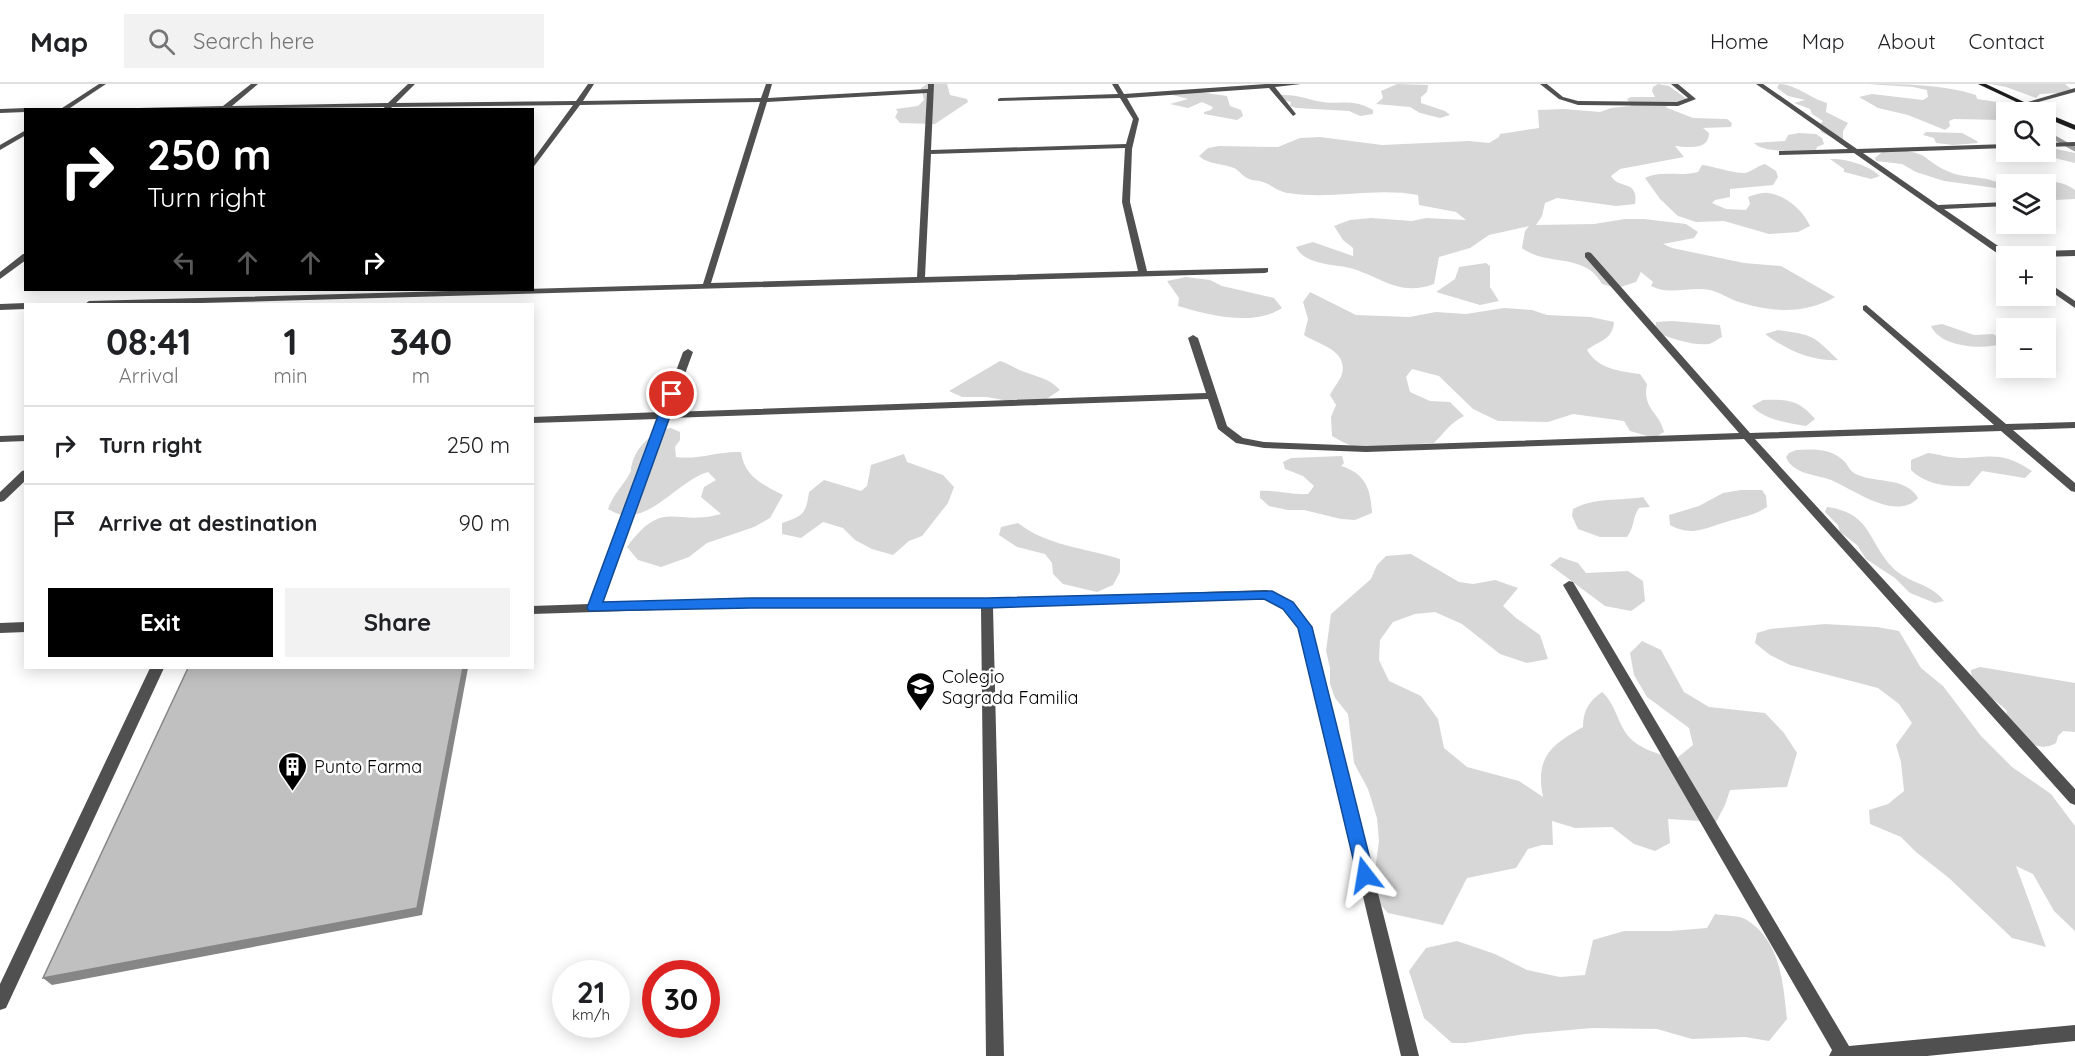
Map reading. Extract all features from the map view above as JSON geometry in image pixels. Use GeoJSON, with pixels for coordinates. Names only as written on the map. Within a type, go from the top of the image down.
{"type":"FeatureCollection","features":[{"type":"Feature","properties":{"kind":"main road"},"geometry":{"type":"LineString","coordinates":[[1981,84],[2020,102]]}},
{"type":"Feature","properties":{"kind":"main road"},"geometry":{"type":"LineString","coordinates":[[2056,119],[2075,128]]}},
{"type":"Feature","properties":{"kind":"street"},"geometry":{"type":"LineString","coordinates":[[62,108],[103,84]]}},
{"type":"Feature","properties":{"kind":"street"},"geometry":{"type":"LineString","coordinates":[[224,108],[255,84]]}},
{"type":"Feature","properties":{"kind":"street"},"geometry":{"type":"LineString","coordinates":[[388,108],[412,84]]}},
{"type":"Feature","properties":{"kind":"street"},"geometry":{"type":"LineString","coordinates":[[534,164],[591,84]]}},
{"type":"Feature","properties":{"kind":"street"},"geometry":{"type":"LineString","coordinates":[[706,287],[770,84]]}},
{"type":"Feature","properties":{"kind":"street"},"geometry":{"type":"LineString","coordinates":[[1115,84],[1136,119],[1129,146],[1125,178],[1126,202],[1143,274]]}},
{"type":"Feature","properties":{"kind":"street"},"geometry":{"type":"LineString","coordinates":[[1000,100],[1122,96],[1298,84]]}},
{"type":"Feature","properties":{"kind":"street"},"geometry":{"type":"LineString","coordinates":[[1543,84],[1561,98],[1578,103],[1678,104],[1693,99],[1674,84]]}},
{"type":"Feature","properties":{"kind":"street"},"geometry":{"type":"LineString","coordinates":[[1759,84],[1996,249]]}},
{"type":"Feature","properties":{"kind":"street"},"geometry":{"type":"LineString","coordinates":[[1270,85],[1293,114]]}},
{"type":"Feature","properties":{"kind":"street"},"geometry":{"type":"LineString","coordinates":[[388,108],[764,99],[931,87],[921,279]]}},
{"type":"Feature","properties":{"kind":"street"},"geometry":{"type":"LineString","coordinates":[[2031,102],[2075,90]]}},
{"type":"Feature","properties":{"kind":"street"},"geometry":{"type":"LineString","coordinates":[[0,111],[24,110]]}},
{"type":"Feature","properties":{"kind":"street"},"geometry":{"type":"LineString","coordinates":[[0,148],[24,133]]}},
{"type":"Feature","properties":{"kind":"street"},"geometry":{"type":"LineString","coordinates":[[2056,145],[2075,144]]}},
{"type":"Feature","properties":{"kind":"street"},"geometry":{"type":"LineString","coordinates":[[928,152],[1129,146]]}},
{"type":"Feature","properties":{"kind":"street"},"geometry":{"type":"LineString","coordinates":[[1782,153],[1996,146]]}},
{"type":"Feature","properties":{"kind":"street"},"geometry":{"type":"LineString","coordinates":[[1936,207],[1996,204]]}},
{"type":"Feature","properties":{"kind":"street"},"geometry":{"type":"LineString","coordinates":[[2056,254],[2075,253]]}},
{"type":"Feature","properties":{"kind":"street"},"geometry":{"type":"LineString","coordinates":[[1588,255],[1746,435],[2075,799]]}},
{"type":"Feature","properties":{"kind":"street"},"geometry":{"type":"LineString","coordinates":[[0,276],[24,258]]}},
{"type":"Feature","properties":{"kind":"street"},"geometry":{"type":"LineString","coordinates":[[534,290],[1265,270]]}},
{"type":"Feature","properties":{"kind":"street"},"geometry":{"type":"LineString","coordinates":[[195,302],[207,291]]}},
{"type":"Feature","properties":{"kind":"street"},"geometry":{"type":"LineString","coordinates":[[142,303],[497,291]]}},
{"type":"Feature","properties":{"kind":"street"},"geometry":{"type":"LineString","coordinates":[[2056,291],[2075,304]]}},
{"type":"Feature","properties":{"kind":"street"},"geometry":{"type":"LineString","coordinates":[[0,307],[24,306]]}},
{"type":"Feature","properties":{"kind":"street"},"geometry":{"type":"LineString","coordinates":[[1866,308],[2075,489]]}},
{"type":"Feature","properties":{"kind":"street"},"geometry":{"type":"LineString","coordinates":[[1193,338],[1222,427],[1240,441],[1264,445],[1366,449],[2075,425]]}},
{"type":"Feature","properties":{"kind":"street"},"geometry":{"type":"LineString","coordinates":[[594,608],[688,352]]}},
{"type":"Feature","properties":{"kind":"street"},"geometry":{"type":"LineString","coordinates":[[534,420],[1211,396]]}},
{"type":"Feature","properties":{"kind":"street"},"geometry":{"type":"LineString","coordinates":[[0,439],[24,438]]}},
{"type":"Feature","properties":{"kind":"street"},"geometry":{"type":"LineString","coordinates":[[0,498],[24,474]]}},
{"type":"Feature","properties":{"kind":"street"},"geometry":{"type":"LineString","coordinates":[[1569,585],[1845,1056]]}},
{"type":"Feature","properties":{"kind":"street"},"geometry":{"type":"LineString","coordinates":[[534,610],[751,603],[987,603],[1267,594],[1288,605],[1305,627],[1410,1056]]}},
{"type":"Feature","properties":{"kind":"street"},"geometry":{"type":"LineString","coordinates":[[987,603],[995,1056]]}},
{"type":"Feature","properties":{"kind":"street"},"geometry":{"type":"LineString","coordinates":[[0,628],[24,627]]}},
{"type":"Feature","properties":{"kind":"street"},"geometry":{"type":"LineString","coordinates":[[2,993],[157,669]]}},
{"type":"Feature","properties":{"kind":"street"},"geometry":{"type":"LineString","coordinates":[[1838,1056],[1887,1054],[2075,1034]]}},
{"type":"Feature","properties":{"kind":"shaded area"},"geometry":{"type":"Polygon","coordinates":[[[927,84],[947,84],[950,95],[967,99],[968,102],[935,124],[900,123],[895,117],[898,112],[896,109],[918,106],[924,100],[921,88],[927,84]]]}},
{"type":"Feature","properties":{"kind":"shaded area"},"geometry":{"type":"Polygon","coordinates":[[[1397,84],[1428,85],[1427,92],[1421,97],[1421,103],[1450,115],[1440,118],[1420,113],[1410,107],[1376,104],[1383,98],[1381,91],[1397,84]]]}},
{"type":"Feature","properties":{"kind":"shaded area"},"geometry":{"type":"Polygon","coordinates":[[[1658,84],[1669,86],[1688,100],[1665,107],[1693,118],[1727,119],[1732,123],[1731,127],[1703,128],[1709,133],[1705,143],[1696,147],[1675,146],[1684,157],[1620,169],[1611,176],[1634,191],[1635,204],[1616,206],[1557,198],[1545,203],[1542,216],[1536,225],[1594,224],[1625,219],[1686,224],[1698,232],[1694,238],[1663,244],[1672,248],[1744,263],[1781,266],[1835,297],[1811,307],[1799,309],[1761,308],[1710,290],[1658,289],[1651,286],[1653,282],[1641,272],[1636,282],[1617,288],[1602,284],[1595,274],[1586,268],[1532,254],[1522,248],[1525,231],[1529,226],[1489,235],[1470,248],[1439,257],[1434,284],[1411,288],[1400,287],[1350,268],[1313,260],[1300,253],[1296,247],[1313,242],[1353,256],[1353,248],[1343,240],[1334,226],[1350,220],[1371,218],[1412,221],[1426,218],[1466,220],[1456,212],[1419,205],[1418,195],[1386,192],[1304,195],[1284,192],[1263,182],[1247,178],[1234,168],[1207,161],[1199,156],[1208,148],[1219,146],[1278,147],[1300,138],[1320,137],[1382,145],[1469,141],[1489,143],[1500,134],[1539,128],[1538,110],[1564,109],[1600,112],[1611,108],[1631,106],[1627,99],[1631,97],[1655,97],[1652,91],[1653,87],[1658,84]]]}},
{"type":"Feature","properties":{"kind":"shaded area"},"geometry":{"type":"Polygon","coordinates":[[[1779,84],[1791,86],[1827,103],[1826,112],[1848,123],[1843,131],[1843,139],[1833,138],[1821,132],[1819,125],[1823,121],[1812,114],[1810,109],[1794,103],[1805,100],[1788,96],[1777,88],[1779,84]]]}},
{"type":"Feature","properties":{"kind":"shaded area"},"geometry":{"type":"Polygon","coordinates":[[[1868,84],[1909,85],[1963,91],[1976,95],[1977,99],[1998,102],[1996,120],[1954,119],[1949,121],[1950,126],[1945,130],[1908,115],[1878,108],[1859,97],[1872,94],[1923,100],[1928,97],[1927,90],[1868,84]]]}},
{"type":"Feature","properties":{"kind":"shaded area"},"geometry":{"type":"Polygon","coordinates":[[[1990,84],[2065,84],[2071,89],[2060,93],[2040,94],[2036,98],[1990,84]]]}},
{"type":"Feature","properties":{"kind":"shaded area"},"geometry":{"type":"Polygon","coordinates":[[[1193,91],[1227,96],[1230,106],[1241,110],[1243,116],[1237,120],[1204,114],[1213,107],[1202,102],[1188,108],[1170,104],[1188,99],[1169,94],[1193,91]]]}},
{"type":"Feature","properties":{"kind":"shaded area"},"geometry":{"type":"Polygon","coordinates":[[[1281,95],[1330,103],[1359,104],[1373,110],[1373,114],[1360,116],[1349,111],[1296,108],[1290,106],[1291,102],[1283,100],[1281,95]]]}},
{"type":"Feature","properties":{"kind":"shaded area"},"geometry":{"type":"Polygon","coordinates":[[[1926,132],[1962,133],[1978,143],[1953,145],[1936,143],[1934,138],[1923,135],[1926,132]]]}},
{"type":"Feature","properties":{"kind":"shaded area"},"geometry":{"type":"Polygon","coordinates":[[[1816,134],[1822,138],[1824,144],[1816,150],[1793,151],[1765,149],[1754,143],[1785,141],[1788,135],[1816,134]]]}},
{"type":"Feature","properties":{"kind":"shaded area"},"geometry":{"type":"Polygon","coordinates":[[[2056,149],[2075,153],[2075,163],[2056,158],[2056,149]]]}},
{"type":"Feature","properties":{"kind":"shaded area"},"geometry":{"type":"Polygon","coordinates":[[[1897,150],[1919,154],[1954,174],[1996,182],[1996,188],[1944,181],[1916,172],[1902,164],[1876,161],[1875,158],[1882,152],[1897,150]]]}},
{"type":"Feature","properties":{"kind":"shaded area"},"geometry":{"type":"Polygon","coordinates":[[[1830,159],[1856,163],[1880,176],[1871,179],[1844,172],[1844,169],[1830,159]]]}},
{"type":"Feature","properties":{"kind":"shaded area"},"geometry":{"type":"Polygon","coordinates":[[[1765,164],[1776,171],[1778,177],[1773,185],[1730,189],[1730,197],[1715,200],[1712,203],[1726,209],[1746,210],[1750,204],[1748,197],[1763,193],[1774,194],[1793,204],[1810,226],[1798,232],[1769,234],[1724,221],[1696,222],[1678,216],[1660,199],[1645,178],[1658,174],[1698,172],[1702,165],[1744,173],[1765,164]]]}},
{"type":"Feature","properties":{"kind":"shaded area"},"geometry":{"type":"Polygon","coordinates":[[[2056,182],[2075,190],[2075,199],[2056,200],[2056,182]]]}},
{"type":"Feature","properties":{"kind":"shaded area"},"geometry":{"type":"Polygon","coordinates":[[[1486,263],[1490,266],[1490,287],[1499,301],[1480,305],[1436,292],[1455,279],[1459,267],[1486,263]]]}},
{"type":"Feature","properties":{"kind":"shaded area"},"geometry":{"type":"Polygon","coordinates":[[[1186,277],[1210,280],[1222,286],[1274,298],[1282,308],[1258,317],[1230,318],[1178,306],[1179,298],[1167,281],[1186,277]]]}},
{"type":"Feature","properties":{"kind":"shaded area"},"geometry":{"type":"Polygon","coordinates":[[[1310,292],[1356,315],[1409,317],[1436,312],[1466,314],[1504,308],[1532,310],[1547,315],[1591,317],[1614,322],[1611,333],[1587,350],[1603,365],[1640,374],[1647,384],[1649,405],[1659,419],[1664,432],[1654,438],[1630,431],[1624,421],[1573,414],[1548,422],[1498,421],[1473,409],[1439,376],[1412,369],[1406,377],[1410,392],[1430,401],[1450,402],[1464,416],[1451,425],[1434,443],[1368,449],[1349,445],[1332,436],[1331,417],[1336,405],[1330,395],[1342,374],[1341,359],[1331,349],[1304,335],[1308,319],[1303,302],[1310,292]]]}},
{"type":"Feature","properties":{"kind":"shaded area"},"geometry":{"type":"Polygon","coordinates":[[[1656,322],[1720,325],[1722,337],[1709,344],[1696,344],[1655,332],[1656,322]]]}},
{"type":"Feature","properties":{"kind":"shaded area"},"geometry":{"type":"Polygon","coordinates":[[[1942,324],[1974,335],[1993,334],[1996,336],[1996,345],[1977,347],[1954,343],[1944,339],[1931,326],[1942,324]]]}},
{"type":"Feature","properties":{"kind":"shaded area"},"geometry":{"type":"Polygon","coordinates":[[[1778,330],[1799,333],[1812,338],[1838,360],[1809,357],[1781,345],[1765,334],[1778,330]]]}},
{"type":"Feature","properties":{"kind":"shaded area"},"geometry":{"type":"Polygon","coordinates":[[[1000,361],[1047,380],[1060,390],[1036,406],[987,397],[962,397],[949,391],[1000,361]]]}},
{"type":"Feature","properties":{"kind":"shaded area"},"geometry":{"type":"Polygon","coordinates":[[[1763,400],[1779,400],[1798,404],[1815,419],[1806,426],[1770,418],[1752,406],[1763,400]]]}},
{"type":"Feature","properties":{"kind":"shaded area"},"geometry":{"type":"Polygon","coordinates":[[[671,428],[680,432],[680,440],[675,447],[676,457],[741,452],[750,474],[783,495],[770,518],[754,527],[707,543],[689,557],[661,567],[638,560],[627,547],[640,532],[660,518],[691,518],[721,514],[701,497],[704,487],[716,480],[708,472],[696,477],[660,503],[634,515],[621,515],[608,509],[630,473],[637,451],[646,440],[664,429],[671,428]]]}},
{"type":"Feature","properties":{"kind":"shaded area"},"geometry":{"type":"Polygon","coordinates":[[[1796,450],[1816,450],[1834,454],[1840,457],[1856,474],[1899,484],[1913,491],[1918,498],[1898,507],[1874,501],[1831,480],[1799,471],[1789,463],[1786,457],[1796,450]]]}},
{"type":"Feature","properties":{"kind":"shaded area"},"geometry":{"type":"Polygon","coordinates":[[[1928,453],[1956,458],[1989,456],[2004,458],[2013,460],[2032,471],[2025,478],[1982,471],[1969,486],[1945,485],[1923,479],[1911,470],[1911,460],[1928,453]]]}},
{"type":"Feature","properties":{"kind":"shaded area"},"geometry":{"type":"Polygon","coordinates":[[[904,454],[907,462],[943,475],[954,487],[948,503],[922,536],[909,541],[893,555],[872,549],[855,540],[843,528],[823,522],[801,538],[782,534],[782,523],[799,516],[805,510],[809,492],[824,480],[861,491],[867,486],[871,465],[904,454]]]}},
{"type":"Feature","properties":{"kind":"shaded area"},"geometry":{"type":"Polygon","coordinates":[[[1342,456],[1344,463],[1341,466],[1356,473],[1365,483],[1372,513],[1355,520],[1341,519],[1304,510],[1288,510],[1269,506],[1260,498],[1260,491],[1308,494],[1314,486],[1303,476],[1285,469],[1283,462],[1291,458],[1342,456]]]}},
{"type":"Feature","properties":{"kind":"shaded area"},"geometry":{"type":"Polygon","coordinates":[[[1762,490],[1766,496],[1767,507],[1752,514],[1698,530],[1678,529],[1670,525],[1669,515],[1699,506],[1723,493],[1762,490]]]}},
{"type":"Feature","properties":{"kind":"shaded area"},"geometry":{"type":"Polygon","coordinates":[[[1643,497],[1650,507],[1639,508],[1627,537],[1600,537],[1578,529],[1572,516],[1573,509],[1581,505],[1643,497]]]}},
{"type":"Feature","properties":{"kind":"shaded area"},"geometry":{"type":"Polygon","coordinates":[[[1827,507],[1853,515],[1861,522],[1893,568],[1933,591],[1944,601],[1935,603],[1910,593],[1895,578],[1866,559],[1857,545],[1840,532],[1838,525],[1825,512],[1827,507]]]}},
{"type":"Feature","properties":{"kind":"shaded area"},"geometry":{"type":"Polygon","coordinates":[[[1018,523],[1029,531],[1054,542],[1120,559],[1120,572],[1113,585],[1097,592],[1063,584],[1053,574],[1052,563],[1045,554],[1017,547],[999,535],[1001,527],[1018,523]]]}},
{"type":"Feature","properties":{"kind":"shaded area"},"geometry":{"type":"Polygon","coordinates":[[[1411,554],[1459,582],[1473,584],[1495,580],[1518,588],[1503,606],[1540,635],[1548,659],[1527,663],[1500,654],[1462,624],[1435,612],[1415,614],[1393,622],[1380,640],[1379,660],[1389,681],[1421,696],[1438,719],[1444,748],[1467,767],[1519,781],[1543,797],[1541,772],[1548,754],[1562,740],[1583,727],[1588,707],[1602,692],[1610,702],[1625,732],[1633,741],[1652,751],[1677,758],[1693,745],[1689,728],[1647,697],[1634,675],[1630,653],[1642,641],[1661,650],[1684,692],[1709,707],[1765,713],[1784,733],[1797,753],[1787,787],[1730,790],[1716,822],[1668,819],[1670,843],[1655,851],[1634,844],[1612,827],[1575,828],[1552,821],[1553,845],[1528,849],[1516,868],[1467,878],[1443,925],[1388,913],[1379,903],[1375,870],[1379,841],[1377,818],[1368,789],[1354,763],[1348,714],[1335,698],[1330,684],[1330,668],[1326,651],[1331,614],[1371,579],[1377,565],[1386,556],[1411,554]]]}},
{"type":"Feature","properties":{"kind":"shaded area"},"geometry":{"type":"Polygon","coordinates":[[[1560,557],[1578,563],[1586,573],[1628,571],[1643,581],[1645,601],[1631,611],[1605,606],[1550,565],[1560,557]]]}},
{"type":"Feature","properties":{"kind":"shaded area"},"geometry":{"type":"Polygon","coordinates":[[[1825,624],[1877,627],[1899,631],[1921,668],[1943,686],[1981,736],[2012,767],[2051,794],[2075,826],[2075,931],[2054,911],[2033,874],[2016,866],[2046,947],[2012,938],[1949,878],[1901,837],[1870,824],[1869,810],[1888,804],[1904,791],[1901,762],[1896,745],[1912,723],[1899,704],[1878,688],[1790,665],[1770,655],[1755,643],[1757,633],[1770,629],[1825,624]]]}},
{"type":"Feature","properties":{"kind":"shaded area"},"geometry":{"type":"Polygon","coordinates":[[[1980,667],[2075,683],[2075,732],[2063,731],[2056,743],[2048,746],[2041,747],[2028,741],[2005,719],[2007,711],[1975,683],[1971,670],[1980,667]]]}},
{"type":"Feature","properties":{"kind":"shaded area"},"geometry":{"type":"Polygon","coordinates":[[[1715,914],[1744,918],[1758,929],[1774,952],[1782,978],[1787,1019],[1769,1041],[1745,1037],[1692,1039],[1657,1029],[1592,1028],[1452,1043],[1424,1018],[1409,971],[1426,948],[1457,941],[1495,954],[1527,970],[1560,977],[1585,975],[1593,940],[1624,931],[1707,928],[1715,914]]]}},
{"type":"Feature","properties":{"kind":"building","name":"Punto Farma"},"geometry":{"type":"Polygon","coordinates":[[[188,669],[463,669],[417,908],[43,978],[188,669]]]}},
{"type":"Feature","properties":{"kind":"waterway"},"geometry":{"type":"LineString","coordinates":[[2056,139],[2075,149]]}},
{"type":"Feature","properties":{"kind":"place","name":"Colegio Sagrada Familia"},"geometry":{"type":"Point","coordinates":[921,712]}},
{"type":"Feature","properties":{"kind":"place","name":"Punto Farma"},"geometry":{"type":"Point","coordinates":[293,792]}},
{"type":"Feature","properties":{"kind":"route"},"geometry":{"type":"LineString","coordinates":[[672,394],[594,608],[751,603],[987,603],[1267,594],[1288,605],[1305,627],[1365,875]]}}]}
